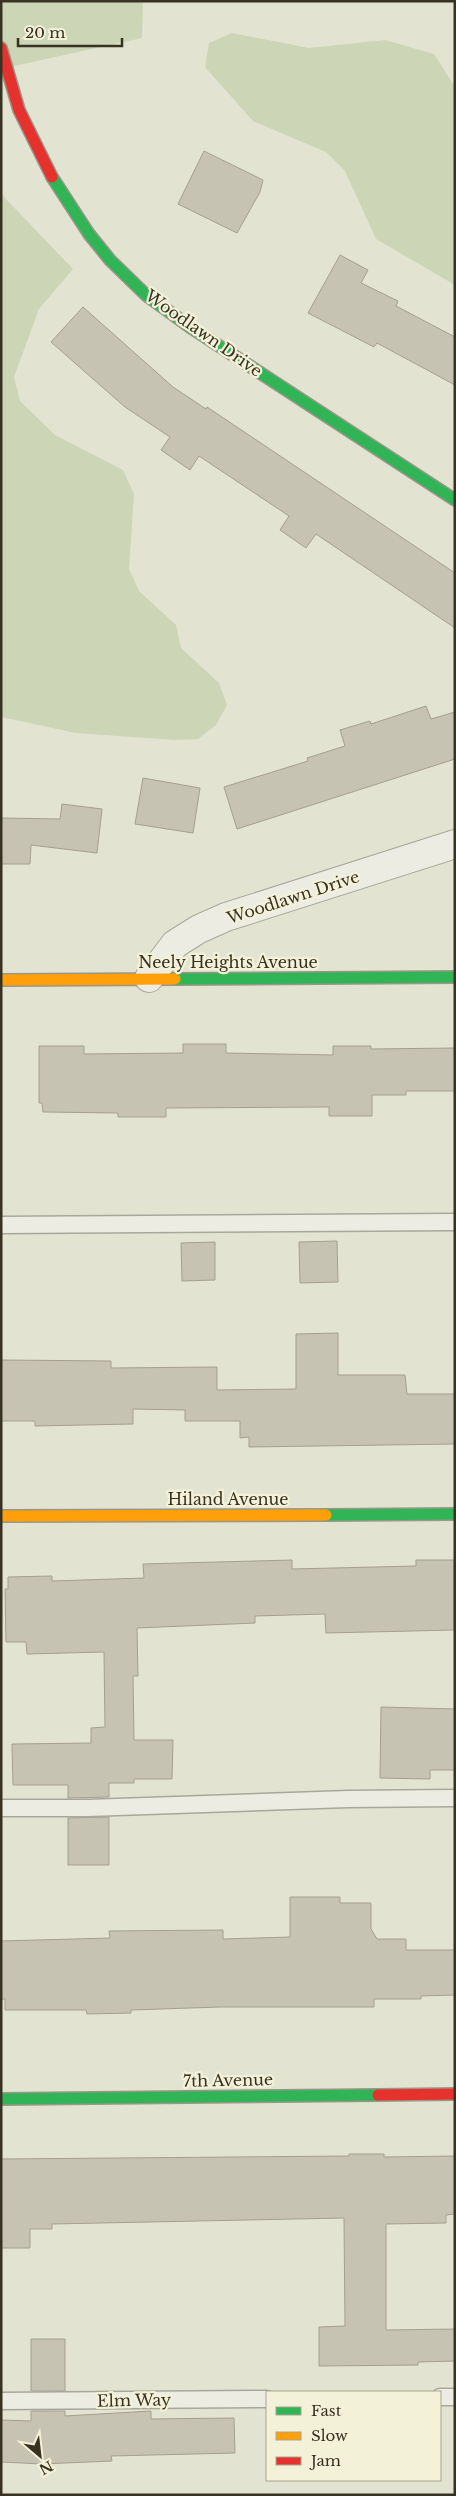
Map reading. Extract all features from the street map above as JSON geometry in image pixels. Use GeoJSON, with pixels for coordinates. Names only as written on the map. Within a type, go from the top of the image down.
{"type":"FeatureCollection","features":[{"type":"Feature","properties":{"kind":"street","name":"Woodlawn Drive"},"geometry":{"type":"LineString","coordinates":[[1,48],[19,113],[41,159],[95,241],[132,282],[179,320],[455,500]]}},
{"type":"Feature","properties":{"kind":"street","name":"Woodlawn Drive"},"geometry":{"type":"LineString","coordinates":[[149,978],[175,944],[208,925],[455,844]]}},
{"type":"Feature","properties":{"kind":"street","name":"Neely Heights Avenue"},"geometry":{"type":"LineString","coordinates":[[1,980],[455,977]]}},
{"type":"Feature","properties":{"kind":"street","name":"Hiland Avenue"},"geometry":{"type":"LineString","coordinates":[[1,1516],[455,1514]]}},
{"type":"Feature","properties":{"kind":"street","name":"7th Avenue"},"geometry":{"type":"LineString","coordinates":[[1,2099],[455,2094]]}},
{"type":"Feature","properties":{"kind":"lane"},"geometry":{"type":"LineString","coordinates":[[1,1225],[455,1222]]}},
{"type":"Feature","properties":{"kind":"lane"},"geometry":{"type":"LineString","coordinates":[[1,1808],[88,1808],[348,1799],[455,1798]]}},
{"type":"Feature","properties":{"kind":"lane"},"geometry":{"type":"LineString","coordinates":[[441,2397],[455,2397]]}},
{"type":"Feature","properties":{"kind":"lane","name":"Elm Way"},"geometry":{"type":"LineString","coordinates":[[1,2401],[266,2399]]}},
{"type":"Feature","properties":{"kind":"green space"},"geometry":{"type":"Polygon","coordinates":[[[1,1],[143,1],[142,38],[5,68],[1,72],[1,1]]]}},
{"type":"Feature","properties":{"kind":"green space"},"geometry":{"type":"Polygon","coordinates":[[[232,33],[309,48],[385,40],[434,54],[455,87],[455,285],[376,239],[345,171],[326,152],[253,121],[205,67],[209,43],[232,33]]]}},
{"type":"Feature","properties":{"kind":"green space"},"geometry":{"type":"Polygon","coordinates":[[[1,192],[73,269],[39,309],[14,377],[20,401],[55,435],[123,470],[134,494],[129,569],[139,591],[176,625],[181,648],[219,683],[227,705],[216,725],[198,739],[175,740],[76,733],[1,717],[1,192]]]}},
{"type":"Feature","properties":{"kind":"building"},"geometry":{"type":"Polygon","coordinates":[[[204,151],[263,180],[260,192],[237,233],[178,204],[204,151]]]}},
{"type":"Feature","properties":{"kind":"building"},"geometry":{"type":"Polygon","coordinates":[[[340,255],[368,270],[361,283],[398,301],[396,306],[455,337],[455,385],[377,343],[374,347],[308,313],[340,255]]]}},
{"type":"Feature","properties":{"kind":"building"},"geometry":{"type":"Polygon","coordinates":[[[83,307],[173,387],[206,409],[207,407],[455,573],[455,628],[316,534],[306,548],[280,530],[289,516],[199,456],[190,470],[161,450],[170,437],[125,407],[51,342],[83,307]]]}},
{"type":"Feature","properties":{"kind":"building"},"geometry":{"type":"Polygon","coordinates":[[[426,706],[431,719],[455,712],[455,759],[237,829],[224,787],[308,761],[307,758],[345,746],[340,730],[370,721],[371,724],[426,706]]]}},
{"type":"Feature","properties":{"kind":"building"},"geometry":{"type":"Polygon","coordinates":[[[143,778],[200,788],[193,833],[135,824],[143,778]]]}},
{"type":"Feature","properties":{"kind":"building"},"geometry":{"type":"Polygon","coordinates":[[[62,804],[102,809],[97,853],[31,845],[30,864],[1,864],[1,818],[60,819],[62,804]]]}},
{"type":"Feature","properties":{"kind":"building"},"geometry":{"type":"Polygon","coordinates":[[[183,1044],[226,1044],[226,1053],[333,1055],[333,1046],[371,1046],[371,1049],[455,1048],[455,1091],[406,1091],[406,1095],[372,1095],[372,1116],[329,1116],[329,1107],[166,1108],[166,1117],[118,1117],[118,1113],[43,1112],[42,1103],[39,1103],[39,1046],[84,1046],[84,1054],[183,1053],[183,1044]]]}},
{"type":"Feature","properties":{"kind":"building"},"geometry":{"type":"Polygon","coordinates":[[[337,1241],[338,1282],[300,1283],[299,1242],[337,1241]]]}},
{"type":"Feature","properties":{"kind":"building"},"geometry":{"type":"Polygon","coordinates":[[[215,1242],[215,1280],[182,1281],[181,1243],[215,1242]]]}},
{"type":"Feature","properties":{"kind":"building"},"geometry":{"type":"Polygon","coordinates":[[[338,1333],[338,1375],[405,1375],[407,1394],[455,1394],[455,1444],[249,1447],[249,1437],[240,1438],[240,1421],[185,1421],[185,1410],[133,1409],[133,1424],[35,1426],[35,1421],[1,1421],[1,1360],[111,1361],[111,1368],[217,1367],[217,1390],[296,1389],[296,1334],[338,1333]]]}},
{"type":"Feature","properties":{"kind":"building"},"geometry":{"type":"Polygon","coordinates":[[[292,1560],[292,1569],[416,1566],[416,1560],[454,1560],[454,1630],[326,1633],[325,1614],[255,1616],[255,1623],[137,1628],[138,1676],[133,1676],[134,1740],[173,1740],[172,1779],[134,1779],[134,1783],[109,1783],[109,1797],[68,1798],[68,1785],[13,1785],[12,1744],[91,1743],[91,1728],[105,1727],[104,1652],[27,1654],[26,1642],[6,1642],[5,1589],[8,1589],[8,1577],[52,1576],[52,1581],[144,1578],[143,1564],[292,1560]]]}},
{"type":"Feature","properties":{"kind":"building"},"geometry":{"type":"Polygon","coordinates":[[[381,1707],[455,1709],[455,1770],[430,1770],[430,1779],[380,1778],[381,1707]]]}},
{"type":"Feature","properties":{"kind":"building"},"geometry":{"type":"Polygon","coordinates":[[[109,1817],[109,1865],[68,1865],[68,1818],[109,1817]]]}},
{"type":"Feature","properties":{"kind":"building"},"geometry":{"type":"Polygon","coordinates":[[[290,1897],[340,1897],[340,1903],[371,1903],[371,1929],[377,1939],[406,1939],[406,1950],[455,1950],[455,1995],[421,1996],[421,1999],[374,1999],[374,2007],[220,2007],[131,2010],[131,2013],[87,2014],[86,2010],[5,2010],[5,1999],[1,1999],[1,1941],[110,1938],[109,1931],[223,1930],[223,1939],[290,1937],[290,1897]]]}},
{"type":"Feature","properties":{"kind":"building"},"geometry":{"type":"Polygon","coordinates":[[[349,2154],[384,2154],[384,2157],[455,2156],[455,2214],[446,2215],[446,2223],[386,2224],[386,2330],[455,2329],[455,2361],[418,2362],[418,2365],[319,2366],[319,2327],[345,2326],[344,2218],[52,2224],[52,2229],[30,2229],[30,2248],[1,2248],[1,2159],[349,2156],[349,2154]]]}},
{"type":"Feature","properties":{"kind":"building"},"geometry":{"type":"Polygon","coordinates":[[[31,2339],[65,2339],[65,2391],[31,2391],[31,2339]]]}},
{"type":"Feature","properties":{"kind":"building"},"geometry":{"type":"Polygon","coordinates":[[[31,2411],[65,2411],[65,2416],[151,2411],[151,2419],[234,2418],[235,2453],[111,2456],[112,2461],[42,2464],[1,2462],[1,2420],[31,2421],[31,2411]]]}},
{"type":"Feature","properties":{"kind":"traffic: fast"},"geometry":{"type":"LineString","coordinates":[[52,177],[89,234],[110,260],[146,295],[193,329],[455,500]]}},
{"type":"Feature","properties":{"kind":"traffic: fast"},"geometry":{"type":"LineString","coordinates":[[175,979],[455,977]]}},
{"type":"Feature","properties":{"kind":"traffic: fast"},"geometry":{"type":"LineString","coordinates":[[326,1515],[455,1514]]}},
{"type":"Feature","properties":{"kind":"traffic: fast"},"geometry":{"type":"LineString","coordinates":[[1,2099],[378,2095]]}},
{"type":"Feature","properties":{"kind":"traffic: slow"},"geometry":{"type":"LineString","coordinates":[[1,980],[175,979]]}},
{"type":"Feature","properties":{"kind":"traffic: slow"},"geometry":{"type":"LineString","coordinates":[[1,1516],[326,1515]]}},
{"type":"Feature","properties":{"kind":"traffic: jam"},"geometry":{"type":"LineString","coordinates":[[1,48],[19,110],[52,177]]}},
{"type":"Feature","properties":{"kind":"traffic: jam"},"geometry":{"type":"LineString","coordinates":[[378,2095],[455,2094]]}}]}
